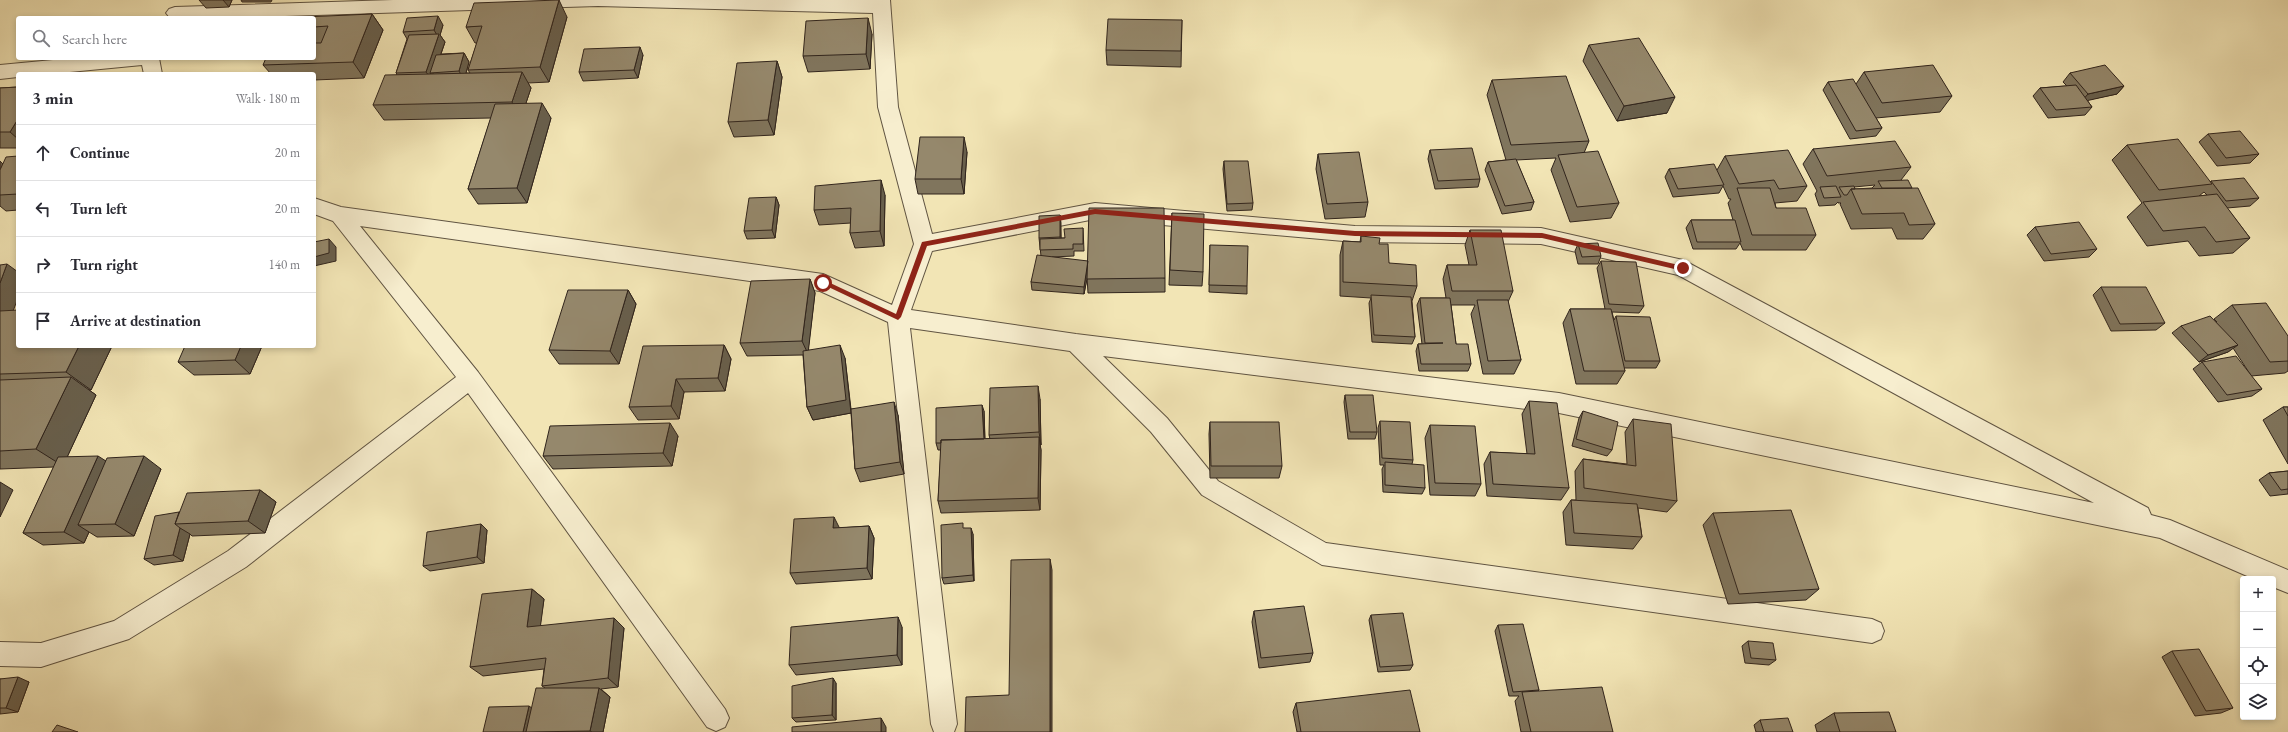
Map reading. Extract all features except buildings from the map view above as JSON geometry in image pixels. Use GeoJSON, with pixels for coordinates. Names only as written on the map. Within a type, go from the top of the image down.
{"type":"FeatureCollection","features":[{"type":"Feature","properties":{"kind":"street"},"geometry":{"type":"LineString","coordinates":[[177,10],[598,0],[881,4],[888,107],[924,244],[898,317],[944,724]]}},
{"type":"Feature","properties":{"kind":"street"},"geometry":{"type":"LineString","coordinates":[[0,72],[123,60]]}},
{"type":"Feature","properties":{"kind":"street"},"geometry":{"type":"LineString","coordinates":[[150,60],[153,72]]}},
{"type":"Feature","properties":{"kind":"street"},"geometry":{"type":"LineString","coordinates":[[316,207],[340,215],[823,283],[898,317],[1076,343],[1559,403],[2162,528]]}},
{"type":"Feature","properties":{"kind":"street"},"geometry":{"type":"LineString","coordinates":[[924,244],[1095,211],[1355,234],[1542,236],[1683,268],[2162,528],[2288,582]]}},
{"type":"Feature","properties":{"kind":"street"},"geometry":{"type":"LineString","coordinates":[[340,215],[470,379],[716,718]]}},
{"type":"Feature","properties":{"kind":"street"},"geometry":{"type":"LineString","coordinates":[[1076,343],[1159,425],[1210,488],[1322,554],[1872,632]]}},
{"type":"Feature","properties":{"kind":"street"},"geometry":{"type":"LineString","coordinates":[[0,654],[41,655],[120,631],[237,559],[470,379]]}},
{"type":"Feature","properties":{"kind":"route"},"geometry":{"type":"LineString","coordinates":[[823,283],[898,317],[924,244],[1095,211],[1355,234],[1542,236],[1683,268]]}}]}
